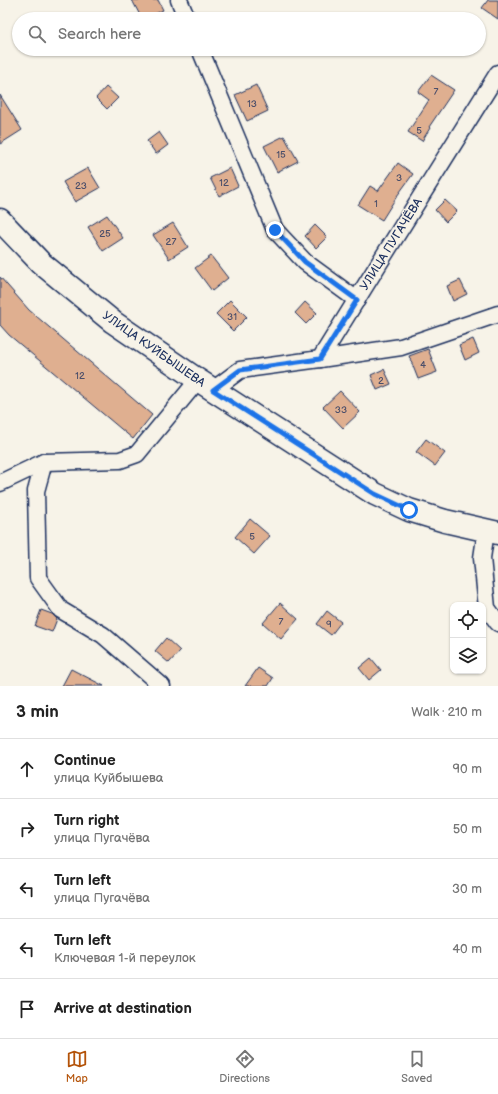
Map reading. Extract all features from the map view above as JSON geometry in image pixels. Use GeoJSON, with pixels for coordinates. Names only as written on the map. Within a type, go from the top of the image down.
{"type":"FeatureCollection","features":[{"type":"Feature","properties":{"kind":"main road","name":"УЛИЦА КУЙБЫШЕВА"},"geometry":{"type":"LineString","coordinates":[[0,220],[41,263],[113,322],[205,385],[375,494],[409,510],[445,521],[492,532]]}},
{"type":"Feature","properties":{"kind":"street"},"geometry":{"type":"LineString","coordinates":[[179,0],[184,12]]}},
{"type":"Feature","properties":{"kind":"street"},"geometry":{"type":"LineString","coordinates":[[203,56],[275,230],[305,262],[357,300]]}},
{"type":"Feature","properties":{"kind":"street","name":"УЛИЦА ПУГАЧЁВА"},"geometry":{"type":"LineString","coordinates":[[320,359],[498,73]]}},
{"type":"Feature","properties":{"kind":"street"},"geometry":{"type":"LineString","coordinates":[[0,483],[44,462],[120,460],[137,454],[205,385],[240,370],[401,347],[498,314]]}},
{"type":"Feature","properties":{"kind":"street"},"geometry":{"type":"LineString","coordinates":[[44,462],[36,491],[38,578],[61,610],[103,635],[162,686]]}},
{"type":"Feature","properties":{"kind":"street"},"geometry":{"type":"LineString","coordinates":[[492,532],[482,558],[487,608],[498,623]]}},
{"type":"Feature","properties":{"kind":"building"},"geometry":{"type":"Polygon","coordinates":[[[132,0],[158,0],[163,10],[159,12],[138,12],[132,0]]]}},
{"type":"Feature","properties":{"kind":"building"},"geometry":{"type":"Polygon","coordinates":[[[488,0],[498,0],[498,19],[482,8],[488,0]]]}},
{"type":"Feature","properties":{"kind":"building"},"geometry":{"type":"Polygon","coordinates":[[[431,75],[454,90],[429,127],[430,128],[422,141],[408,132],[429,100],[418,92],[431,75]]]}},
{"type":"Feature","properties":{"kind":"building"},"geometry":{"type":"Polygon","coordinates":[[[256,85],[268,111],[247,121],[235,95],[256,85]]]}},
{"type":"Feature","properties":{"kind":"building"},"geometry":{"type":"Polygon","coordinates":[[[106,87],[118,98],[107,109],[96,98],[106,87]]]}},
{"type":"Feature","properties":{"kind":"building"},"geometry":{"type":"Polygon","coordinates":[[[0,95],[22,130],[0,144],[0,95]]]}},
{"type":"Feature","properties":{"kind":"building"},"geometry":{"type":"Polygon","coordinates":[[[159,132],[168,145],[156,154],[147,141],[159,132]]]}},
{"type":"Feature","properties":{"kind":"building"},"geometry":{"type":"Polygon","coordinates":[[[284,136],[298,161],[277,172],[264,146],[284,136]]]}},
{"type":"Feature","properties":{"kind":"building"},"geometry":{"type":"Polygon","coordinates":[[[398,163],[413,174],[382,220],[358,205],[370,186],[378,191],[398,163]]]}},
{"type":"Feature","properties":{"kind":"building"},"geometry":{"type":"Polygon","coordinates":[[[88,168],[100,188],[75,202],[63,182],[88,168]]]}},
{"type":"Feature","properties":{"kind":"building"},"geometry":{"type":"Polygon","coordinates":[[[230,168],[238,186],[219,196],[210,178],[230,168]]]}},
{"type":"Feature","properties":{"kind":"building"},"geometry":{"type":"Polygon","coordinates":[[[445,200],[457,211],[446,222],[435,210],[445,200]]]}},
{"type":"Feature","properties":{"kind":"building"},"geometry":{"type":"Polygon","coordinates":[[[107,215],[123,238],[103,251],[88,227],[107,215]]]}},
{"type":"Feature","properties":{"kind":"building"},"geometry":{"type":"Polygon","coordinates":[[[173,223],[188,247],[169,259],[153,235],[173,223]]]}},
{"type":"Feature","properties":{"kind":"building"},"geometry":{"type":"Polygon","coordinates":[[[315,225],[327,237],[316,248],[305,236],[315,225]]]}},
{"type":"Feature","properties":{"kind":"building"},"geometry":{"type":"Polygon","coordinates":[[[211,256],[228,278],[212,291],[195,268],[211,256]]]}},
{"type":"Feature","properties":{"kind":"building"},"geometry":{"type":"Polygon","coordinates":[[[0,277],[29,310],[152,415],[133,439],[9,335],[0,325],[0,277]]]}},
{"type":"Feature","properties":{"kind":"building"},"geometry":{"type":"Polygon","coordinates":[[[460,280],[467,294],[453,301],[447,286],[460,280]]]}},
{"type":"Feature","properties":{"kind":"building"},"geometry":{"type":"Polygon","coordinates":[[[230,300],[247,317],[233,331],[216,314],[230,300]]]}},
{"type":"Feature","properties":{"kind":"building"},"geometry":{"type":"Polygon","coordinates":[[[305,302],[317,313],[306,324],[295,313],[305,302]]]}},
{"type":"Feature","properties":{"kind":"building"},"geometry":{"type":"Polygon","coordinates":[[[473,339],[479,353],[465,360],[459,345],[473,339]]]}},
{"type":"Feature","properties":{"kind":"building"},"geometry":{"type":"Polygon","coordinates":[[[428,349],[437,372],[418,379],[409,356],[428,349]]]}},
{"type":"Feature","properties":{"kind":"building"},"geometry":{"type":"Polygon","coordinates":[[[384,369],[391,384],[377,390],[371,375],[384,369]]]}},
{"type":"Feature","properties":{"kind":"building"},"geometry":{"type":"Polygon","coordinates":[[[340,391],[360,412],[343,428],[323,407],[340,391]]]}},
{"type":"Feature","properties":{"kind":"building"},"geometry":{"type":"Polygon","coordinates":[[[426,439],[445,453],[435,466],[416,452],[426,439]]]}},
{"type":"Feature","properties":{"kind":"building"},"geometry":{"type":"Polygon","coordinates":[[[250,519],[270,536],[254,554],[235,537],[250,519]]]}},
{"type":"Feature","properties":{"kind":"building"},"geometry":{"type":"Polygon","coordinates":[[[280,603],[298,619],[281,639],[263,623],[280,603]]]}},
{"type":"Feature","properties":{"kind":"building"},"geometry":{"type":"Polygon","coordinates":[[[41,610],[52,614],[57,619],[52,632],[35,626],[41,610]]]}},
{"type":"Feature","properties":{"kind":"building"},"geometry":{"type":"Polygon","coordinates":[[[327,611],[341,622],[331,635],[317,624],[327,611]]]}},
{"type":"Feature","properties":{"kind":"building"},"geometry":{"type":"Polygon","coordinates":[[[166,638],[180,651],[169,663],[155,651],[166,638]]]}},
{"type":"Feature","properties":{"kind":"building"},"geometry":{"type":"Polygon","coordinates":[[[371,658],[381,670],[369,680],[359,668],[371,658]]]}},
{"type":"Feature","properties":{"kind":"building"},"geometry":{"type":"Polygon","coordinates":[[[258,668],[273,678],[268,686],[245,686],[258,668]]]}},
{"type":"Feature","properties":{"kind":"building"},"geometry":{"type":"Polygon","coordinates":[[[71,669],[104,686],[62,686],[71,669]]]}},
{"type":"Feature","properties":{"kind":"route"},"geometry":{"type":"LineString","coordinates":[[275,230],[305,262],[357,300],[320,359],[240,370],[213,390],[375,494],[409,510]]}}]}
